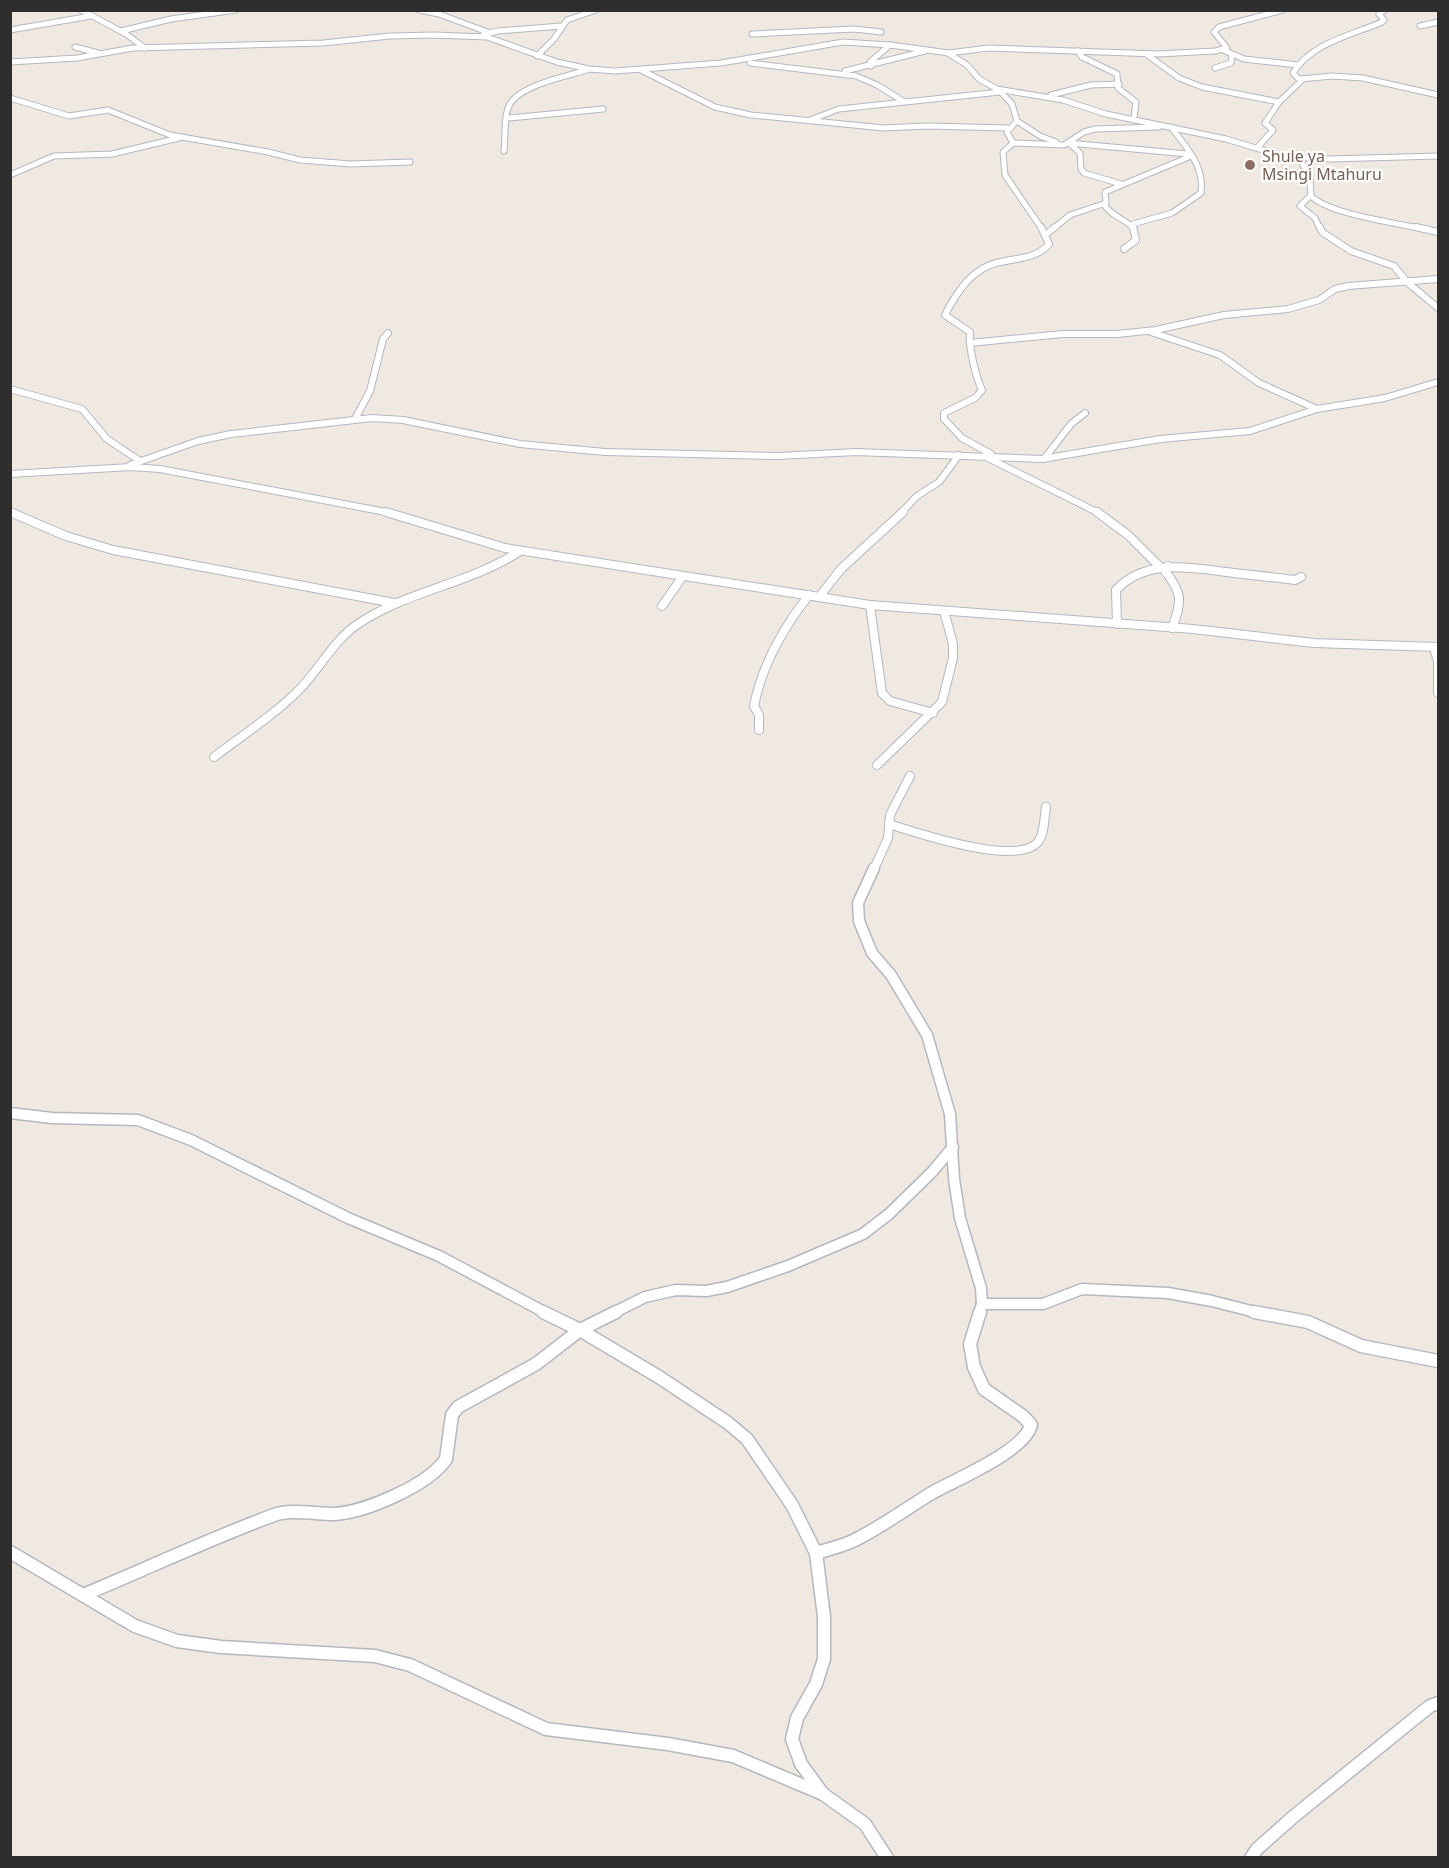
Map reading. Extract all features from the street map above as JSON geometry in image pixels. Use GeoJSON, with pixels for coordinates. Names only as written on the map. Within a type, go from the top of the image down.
{"type":"FeatureCollection","features":[{"type":"Feature","properties":{"kind":"street"},"geometry":{"type":"LineString","coordinates":[[81,10],[121,31],[145,48]]}},
{"type":"Feature","properties":{"kind":"street"},"geometry":{"type":"LineString","coordinates":[[121,31],[171,19],[236,10]]}},
{"type":"Feature","properties":{"kind":"street"},"geometry":{"type":"LineString","coordinates":[[419,10],[439,14],[490,33]]}},
{"type":"Feature","properties":{"kind":"street"},"geometry":{"type":"LineString","coordinates":[[537,56],[554,39],[567,20],[596,10]]}},
{"type":"Feature","properties":{"kind":"street"},"geometry":{"type":"LineString","coordinates":[[1223,50],[1226,45],[1214,30],[1230,23],[1283,10]]}},
{"type":"Feature","properties":{"kind":"street"},"geometry":{"type":"LineString","coordinates":[[1301,80],[1293,72],[1316,49],[1382,22],[1384,20],[1379,14],[1385,10]]}},
{"type":"Feature","properties":{"kind":"street"},"geometry":{"type":"LineString","coordinates":[[10,30],[91,16]]}},
{"type":"Feature","properties":{"kind":"street"},"geometry":{"type":"LineString","coordinates":[[1420,26],[1438,22]]}},
{"type":"Feature","properties":{"kind":"street"},"geometry":{"type":"LineString","coordinates":[[10,62],[77,58],[145,48],[323,43],[390,36],[480,36],[561,26]]}},
{"type":"Feature","properties":{"kind":"street"},"geometry":{"type":"LineString","coordinates":[[752,34],[838,30],[881,32],[855,42]]}},
{"type":"Feature","properties":{"kind":"street"},"geometry":{"type":"LineString","coordinates":[[480,36],[537,56],[589,69],[615,71],[730,62],[837,43],[855,42],[948,53],[988,48],[1145,54],[1223,50],[1252,62],[1278,61],[1298,65]]}},
{"type":"Feature","properties":{"kind":"street"},"geometry":{"type":"LineString","coordinates":[[871,66],[870,63],[890,45]]}},
{"type":"Feature","properties":{"kind":"street"},"geometry":{"type":"LineString","coordinates":[[75,47],[100,54]]}},
{"type":"Feature","properties":{"kind":"street"},"geometry":{"type":"LineString","coordinates":[[832,72],[871,66],[927,51]]}},
{"type":"Feature","properties":{"kind":"street"},"geometry":{"type":"LineString","coordinates":[[1078,51],[1082,57],[1117,74],[1118,88],[1134,98],[1137,103],[1134,118]]}},
{"type":"Feature","properties":{"kind":"street"},"geometry":{"type":"LineString","coordinates":[[948,53],[968,65],[979,79],[1001,91],[1012,104],[1017,121],[1040,136],[1068,144],[1080,153],[1081,169],[1084,173],[1121,184]]}},
{"type":"Feature","properties":{"kind":"street"},"geometry":{"type":"LineString","coordinates":[[1145,54],[1179,78],[1202,87],[1279,102]]}},
{"type":"Feature","properties":{"kind":"street"},"geometry":{"type":"LineString","coordinates":[[1215,68],[1231,63],[1232,55]]}},
{"type":"Feature","properties":{"kind":"street"},"geometry":{"type":"LineString","coordinates":[[730,62],[832,72],[864,79],[903,101]]}},
{"type":"Feature","properties":{"kind":"street"},"geometry":{"type":"LineString","coordinates":[[504,151],[509,107],[517,96],[543,84],[589,69]]}},
{"type":"Feature","properties":{"kind":"street"},"geometry":{"type":"LineString","coordinates":[[641,70],[715,107],[751,115],[884,128],[926,126],[1009,128]]}},
{"type":"Feature","properties":{"kind":"street"},"geometry":{"type":"LineString","coordinates":[[1257,148],[1271,135],[1273,130],[1265,123],[1279,102],[1301,80],[1327,75],[1353,76],[1381,81],[1422,94],[1438,95]]}},
{"type":"Feature","properties":{"kind":"street"},"geometry":{"type":"LineString","coordinates":[[1043,96],[1091,85],[1119,84]]}},
{"type":"Feature","properties":{"kind":"street"},"geometry":{"type":"LineString","coordinates":[[810,120],[838,109],[1001,91],[1043,96],[1106,114],[1134,118],[1300,159],[1438,156]]}},
{"type":"Feature","properties":{"kind":"street"},"geometry":{"type":"LineString","coordinates":[[10,99],[69,116],[112,111],[142,125],[181,138],[268,152],[300,160],[351,164],[410,162]]}},
{"type":"Feature","properties":{"kind":"street"},"geometry":{"type":"LineString","coordinates":[[509,118],[603,109]]}},
{"type":"Feature","properties":{"kind":"street"},"geometry":{"type":"LineString","coordinates":[[1013,143],[1007,135],[1009,128],[1017,121]]}},
{"type":"Feature","properties":{"kind":"street"},"geometry":{"type":"LineString","coordinates":[[1068,144],[1084,132],[1095,129],[1169,127]]}},
{"type":"Feature","properties":{"kind":"street"},"geometry":{"type":"LineString","coordinates":[[1133,224],[1172,213],[1201,193],[1204,182],[1191,155],[1169,127]]}},
{"type":"Feature","properties":{"kind":"street"},"geometry":{"type":"LineString","coordinates":[[10,175],[54,156],[112,154],[181,138]]}},
{"type":"Feature","properties":{"kind":"street"},"geometry":{"type":"LineString","coordinates":[[996,456],[962,438],[944,419],[944,413],[972,401],[982,390],[975,375],[970,332],[945,315],[964,285],[980,270],[989,265],[1046,249],[1048,244],[1038,221],[1005,175],[1003,154],[1013,143],[1068,144],[1191,155]]}},
{"type":"Feature","properties":{"kind":"street"},"geometry":{"type":"LineString","coordinates":[[1045,235],[1071,215],[1104,204],[1107,201],[1105,192],[1121,184],[1144,178],[1175,159],[1191,155]]}},
{"type":"Feature","properties":{"kind":"street"},"geometry":{"type":"LineString","coordinates":[[1300,159],[1310,179],[1311,195],[1325,206],[1438,232]]}},
{"type":"Feature","properties":{"kind":"street"},"geometry":{"type":"LineString","coordinates":[[10,168],[24,168]]}},
{"type":"Feature","properties":{"kind":"street"},"geometry":{"type":"LineString","coordinates":[[1311,195],[1300,206],[1315,218],[1322,232],[1351,251],[1394,266],[1407,282],[1438,308]]}},
{"type":"Feature","properties":{"kind":"street"},"geometry":{"type":"LineString","coordinates":[[1104,204],[1111,215],[1133,224],[1137,230],[1136,240],[1124,249]]}},
{"type":"Feature","properties":{"kind":"street"},"geometry":{"type":"LineString","coordinates":[[970,343],[1063,334],[1117,334],[1148,331],[1224,315],[1288,309],[1319,300],[1335,289],[1348,286],[1438,279]]}},
{"type":"Feature","properties":{"kind":"street"},"geometry":{"type":"LineString","coordinates":[[1148,331],[1220,355],[1259,383],[1308,402],[1317,409]]}},
{"type":"Feature","properties":{"kind":"street"},"geometry":{"type":"LineString","coordinates":[[355,419],[370,391],[383,339],[388,333]]}},
{"type":"Feature","properties":{"kind":"street"},"geometry":{"type":"LineString","coordinates":[[122,468],[198,441],[231,434],[355,419],[403,420],[520,444],[605,452],[778,456],[856,452],[1044,459],[1160,439],[1250,431],[1317,409],[1385,398],[1438,382]]}},
{"type":"Feature","properties":{"kind":"street"},"geometry":{"type":"LineString","coordinates":[[10,389],[82,409],[107,439],[140,461]]}},
{"type":"Feature","properties":{"kind":"street"},"geometry":{"type":"LineString","coordinates":[[1044,459],[1071,424],[1085,413]]}},
{"type":"Feature","properties":{"kind":"street"},"geometry":{"type":"LineString","coordinates":[[819,597],[840,569],[897,518],[917,496],[939,482],[959,455]]}},
{"type":"Feature","properties":{"kind":"street"},"geometry":{"type":"LineString","coordinates":[[984,456],[1018,475],[1095,510],[1134,539],[1164,567],[1177,586],[1180,606],[1172,628]]}},
{"type":"Feature","properties":{"kind":"street"},"geometry":{"type":"LineString","coordinates":[[10,474],[122,468],[160,469],[383,511],[415,519],[492,545],[520,551],[870,605],[1172,628],[1314,643],[1438,647],[1435,652],[1438,660],[1438,693]]}},
{"type":"Feature","properties":{"kind":"street"},"geometry":{"type":"LineString","coordinates":[[10,512],[54,532],[107,548],[190,566],[363,595],[394,603]]}},
{"type":"Feature","properties":{"kind":"street"},"geometry":{"type":"LineString","coordinates":[[214,757],[279,709],[302,687],[331,650],[356,625],[394,603],[499,565],[520,551]]}},
{"type":"Feature","properties":{"kind":"street"},"geometry":{"type":"LineString","coordinates":[[1117,624],[1116,590],[1137,575],[1164,567],[1295,580],[1301,577]]}},
{"type":"Feature","properties":{"kind":"street"},"geometry":{"type":"LineString","coordinates":[[662,606],[683,576]]}},
{"type":"Feature","properties":{"kind":"street"},"geometry":{"type":"LineString","coordinates":[[759,730],[759,715],[754,706],[759,686],[795,612],[809,595]]}},
{"type":"Feature","properties":{"kind":"street"},"geometry":{"type":"LineString","coordinates":[[870,605],[882,693],[890,701],[933,713]]}},
{"type":"Feature","properties":{"kind":"street"},"geometry":{"type":"LineString","coordinates":[[877,765],[942,702],[953,658],[953,644],[944,611]]}},
{"type":"Feature","properties":{"kind":"street"},"geometry":{"type":"LineString","coordinates":[[816,1553],[855,1540],[934,1492],[972,1473],[1016,1445],[1029,1434],[1031,1425],[1024,1417],[984,1389],[974,1367],[970,1344],[982,1304],[981,1288],[960,1218],[954,1179],[950,1114],[927,1035],[891,975],[872,953],[859,921],[858,903],[888,838],[894,805],[910,776]]}},
{"type":"Feature","properties":{"kind":"street"},"geometry":{"type":"LineString","coordinates":[[889,824],[970,846],[1017,852],[1029,850],[1038,842],[1046,807]]}},
{"type":"Feature","properties":{"kind":"street"},"geometry":{"type":"LineString","coordinates":[[10,1113],[52,1118],[118,1118],[158,1125],[226,1156],[348,1218],[439,1256],[533,1308],[580,1330],[668,1383],[728,1423],[747,1439],[792,1505],[816,1553],[824,1617],[824,1659],[816,1684],[797,1718],[792,1739],[801,1764],[823,1794]]}},
{"type":"Feature","properties":{"kind":"street"},"geometry":{"type":"LineString","coordinates":[[83,1595],[277,1514],[336,1514],[360,1511],[410,1488],[442,1465],[446,1459],[452,1415],[458,1407],[536,1364],[580,1330],[645,1297],[676,1290],[706,1291],[727,1287],[788,1266],[863,1234],[889,1214],[932,1172],[953,1147]]}},
{"type":"Feature","properties":{"kind":"street"},"geometry":{"type":"LineString","coordinates":[[982,1304],[1044,1304],[1082,1289],[1168,1293],[1212,1301],[1269,1316],[1308,1322],[1361,1346],[1438,1361]]}},
{"type":"Feature","properties":{"kind":"street"},"geometry":{"type":"LineString","coordinates":[[10,1552],[135,1626],[177,1641],[222,1647],[375,1656],[410,1665],[546,1729],[668,1744],[733,1756],[823,1794],[865,1824],[887,1857]]}},
{"type":"Feature","properties":{"kind":"street"},"geometry":{"type":"LineString","coordinates":[[1251,1857],[1293,1817],[1430,1706],[1438,1703]]}},
{"type":"Feature","properties":{"kind":"place","name":"Shule ya Msingi Mtahuru"},"geometry":{"type":"Point","coordinates":[1250,165]}}]}
